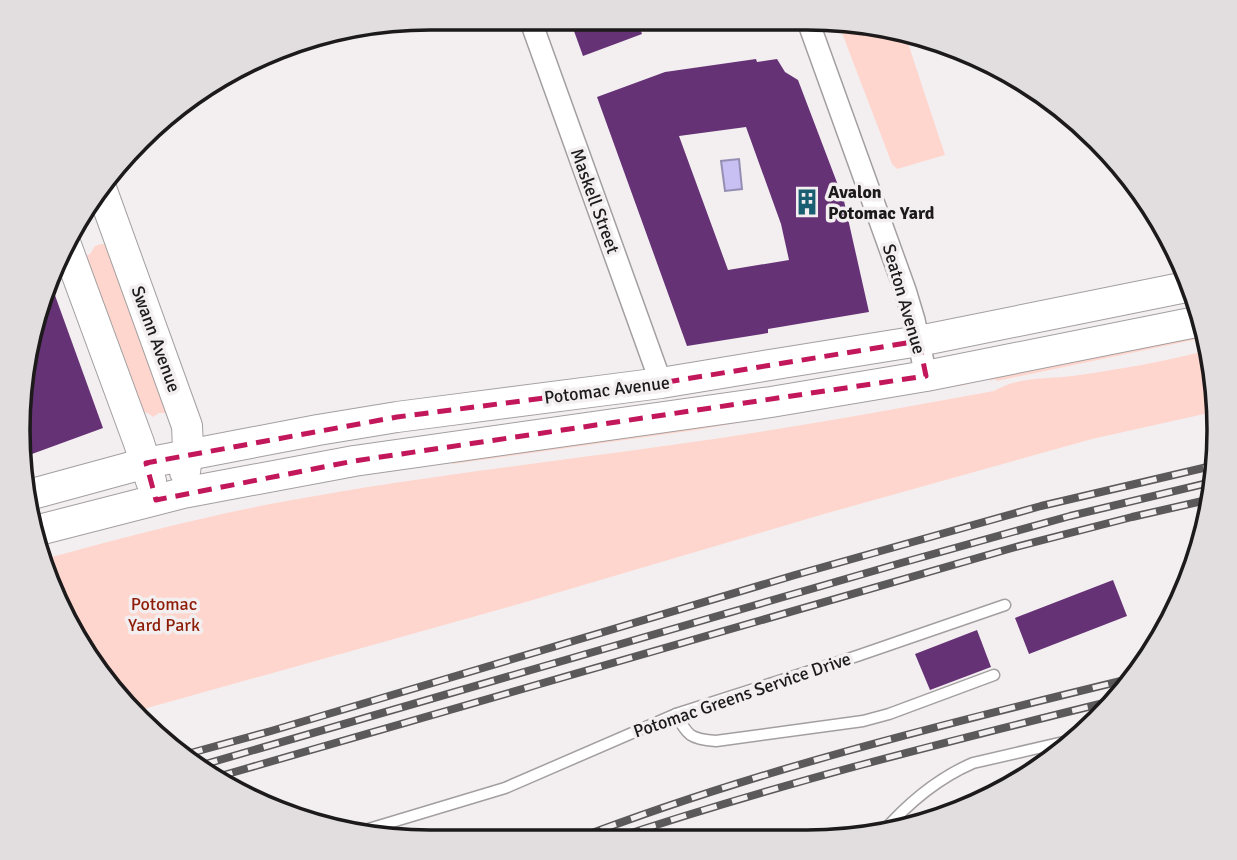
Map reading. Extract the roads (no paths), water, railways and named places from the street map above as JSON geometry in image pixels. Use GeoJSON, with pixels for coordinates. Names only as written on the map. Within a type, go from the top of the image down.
{"type":"FeatureCollection","features":[{"type":"Feature","properties":{"kind":"street","name":"Maskell Street"},"geometry":{"type":"LineString","coordinates":[[534,30],[661,383]]}},
{"type":"Feature","properties":{"kind":"street","name":"Seaton Avenue"},"geometry":{"type":"LineString","coordinates":[[811,30],[905,290],[926,376]]}},
{"type":"Feature","properties":{"kind":"street","name":"Swann Avenue"},"geometry":{"type":"LineString","coordinates":[[104,197],[187,426],[187,455],[170,496]]}},
{"type":"Feature","properties":{"kind":"street"},"geometry":{"type":"LineString","coordinates":[[70,256],[146,463],[170,496]]}},
{"type":"Feature","properties":{"kind":"street","name":"Potomac Avenue"},"geometry":{"type":"LineString","coordinates":[[35,493],[146,463],[318,430],[397,417],[661,383],[919,341],[1181,288]]}},
{"type":"Feature","properties":{"kind":"street","name":"Potomac Avenue"},"geometry":{"type":"LineString","coordinates":[[42,529],[170,496],[354,461],[757,404],[926,376],[1193,323]]}},
{"type":"Feature","properties":{"kind":"lane","name":"Potomac Greens Service Drive"},"geometry":{"type":"LineString","coordinates":[[376,827],[505,788],[676,714],[1005,605]]}},
{"type":"Feature","properties":{"kind":"lane"},"geometry":{"type":"LineString","coordinates":[[676,714],[686,733],[700,740],[716,741],[863,721],[994,675]]}},
{"type":"Feature","properties":{"kind":"lane"},"geometry":{"type":"LineString","coordinates":[[894,821],[918,796],[957,770],[973,763],[1056,744]]}},
{"type":"Feature","properties":{"kind":"railway"},"geometry":{"type":"LineString","coordinates":[[193,752],[795,575],[1041,506],[1205,468]]}},
{"type":"Feature","properties":{"kind":"railway"},"geometry":{"type":"LineString","coordinates":[[208,763],[901,563],[1070,516],[1204,484]]}},
{"type":"Feature","properties":{"kind":"railway"},"geometry":{"type":"LineString","coordinates":[[226,774],[1012,548],[1201,501]]}},
{"type":"Feature","properties":{"kind":"railway"},"geometry":{"type":"LineString","coordinates":[[601,830],[707,793],[845,752],[1119,682]]}},
{"type":"Feature","properties":{"kind":"railway"},"geometry":{"type":"LineString","coordinates":[[641,830],[796,783],[1098,704]]}},
{"type":"Feature","properties":{"kind":"place","name":"Avalon Potomac Yard"},"geometry":{"type":"Point","coordinates":[807,202]}},
{"type":"Feature","properties":{"kind":"park label","name":"Potomac Yard Park"},"geometry":{"type":"Point","coordinates":[164,614]}}]}
